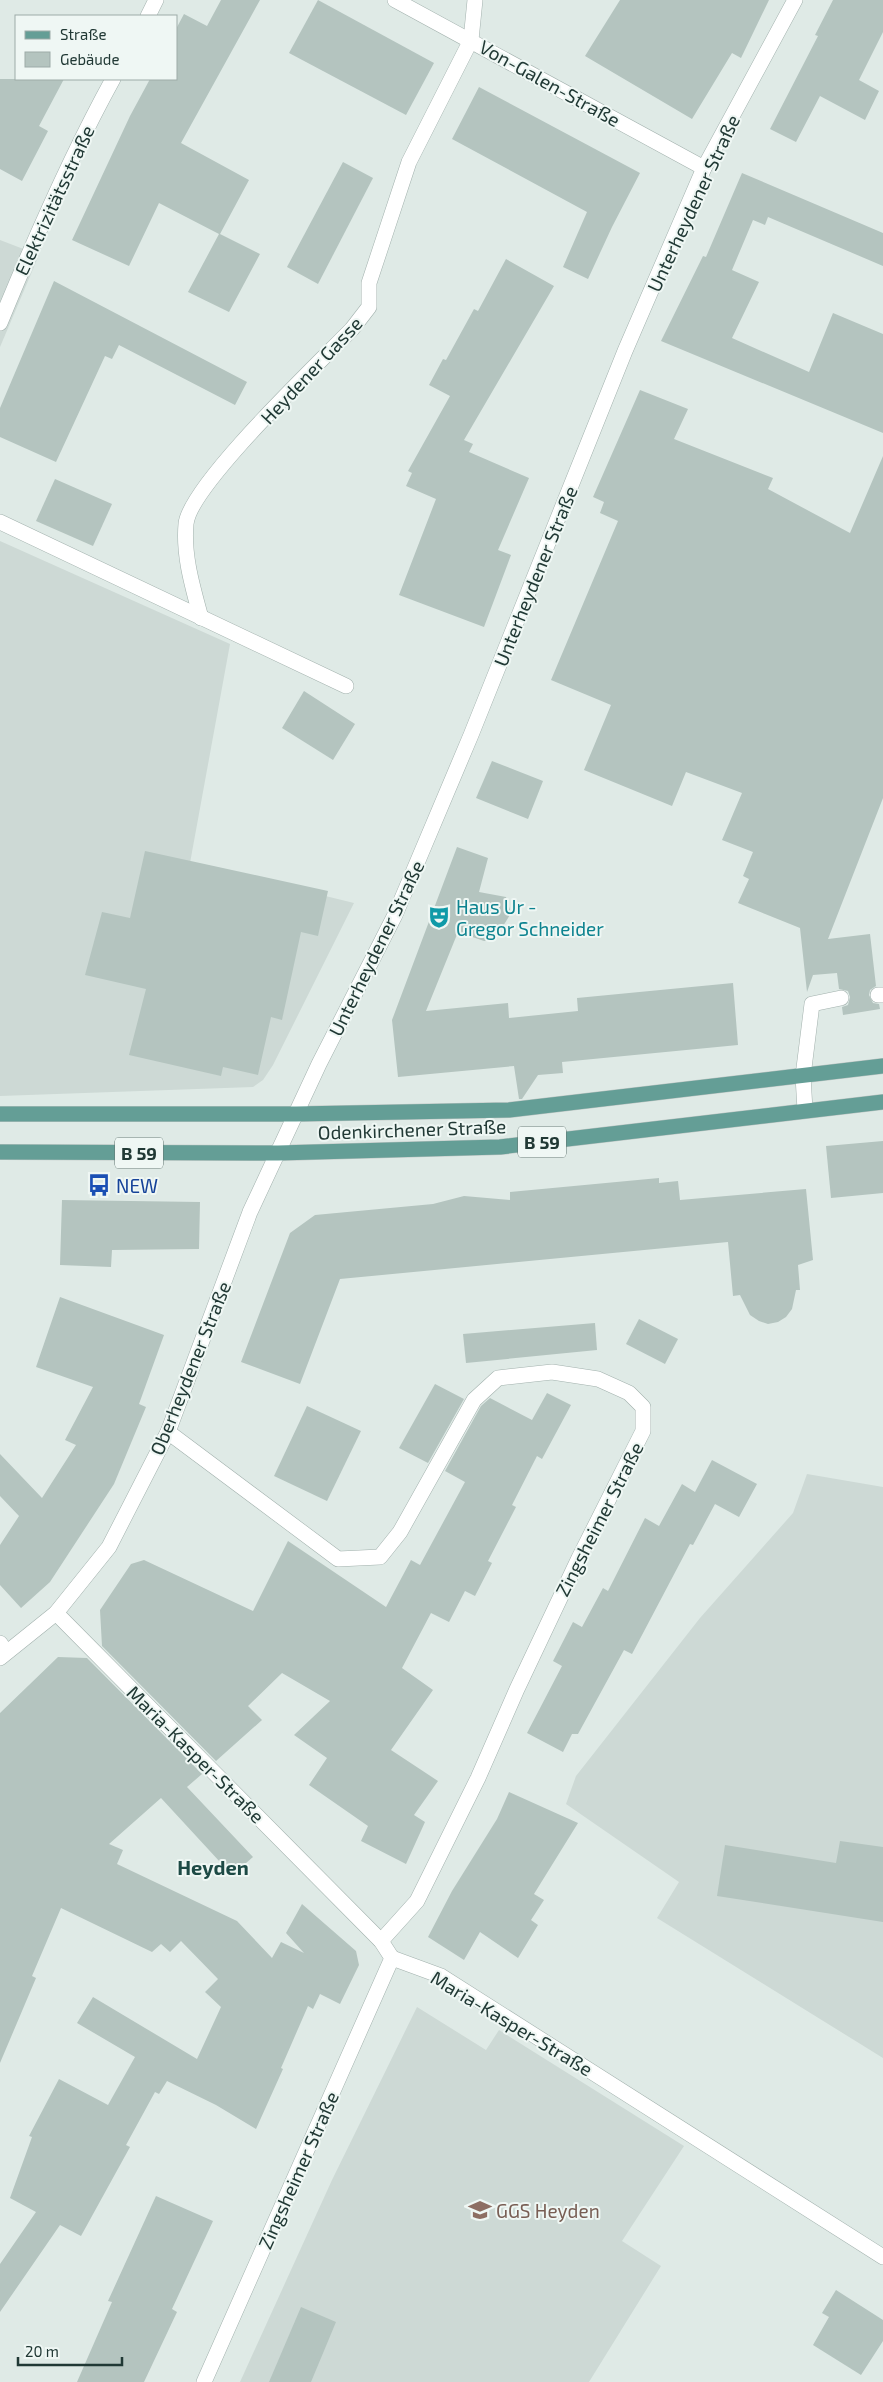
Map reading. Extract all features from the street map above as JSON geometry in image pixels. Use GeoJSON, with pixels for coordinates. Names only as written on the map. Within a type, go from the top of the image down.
{"type":"FeatureCollection","features":[{"type":"Feature","properties":{"kind":"main road","name":"Odenkirchener Straße"},"geometry":{"type":"LineString","coordinates":[[0,1114],[296,1114],[509,1110],[883,1066]]}},
{"type":"Feature","properties":{"kind":"main road","name":"Odenkirchener Straße"},"geometry":{"type":"LineString","coordinates":[[0,1152],[278,1153],[500,1147],[883,1102]]}},
{"type":"Feature","properties":{"kind":"street"},"geometry":{"type":"LineString","coordinates":[[148,15],[156,0]]}},
{"type":"Feature","properties":{"kind":"street","name":"Von-Galen-Straße"},"geometry":{"type":"LineString","coordinates":[[395,0],[704,168]]}},
{"type":"Feature","properties":{"kind":"street","name":"Heydener Gasse"},"geometry":{"type":"LineString","coordinates":[[201,618],[188,567],[186,523],[198,496],[217,469],[352,328],[369,306],[368,283],[409,162],[471,40],[475,0]]}},
{"type":"Feature","properties":{"kind":"street","name":"Unterheydener Straße"},"geometry":{"type":"LineString","coordinates":[[278,1153],[395,915],[427,842],[625,351],[704,168],[795,0]]}},
{"type":"Feature","properties":{"kind":"street","name":"Elektrizitätsstraße"},"geometry":{"type":"LineString","coordinates":[[0,323],[21,272],[88,126],[112,80]]}},
{"type":"Feature","properties":{"kind":"street"},"geometry":{"type":"LineString","coordinates":[[0,522],[346,686]]}},
{"type":"Feature","properties":{"kind":"street"},"geometry":{"type":"LineString","coordinates":[[806,1110],[803,1076],[812,1004],[841,998]]}},
{"type":"Feature","properties":{"kind":"street","name":"Oberheydener Straße"},"geometry":{"type":"LineString","coordinates":[[2,1651],[56,1612],[109,1548],[168,1432],[250,1212],[278,1153]]}},
{"type":"Feature","properties":{"kind":"street","name":"Zingsheimer Straße"},"geometry":{"type":"LineString","coordinates":[[168,1432],[338,1559],[380,1556],[400,1532],[474,1400],[498,1378],[552,1372],[598,1379],[629,1393],[643,1407],[643,1431],[562,1593],[478,1778],[417,1900],[381,1941]]}},
{"type":"Feature","properties":{"kind":"street","name":"Maria-Kasper-Straße"},"geometry":{"type":"LineString","coordinates":[[56,1612],[381,1941],[392,1958],[441,1976],[883,2257]]}},
{"type":"Feature","properties":{"kind":"street","name":"Zingsheimer Straße"},"geometry":{"type":"LineString","coordinates":[[204,2382],[392,1958]]}},
{"type":"Feature","properties":{"kind":"shaded area"},"geometry":{"type":"Polygon","coordinates":[[[0,240],[39,255],[0,347],[0,240]]]}},
{"type":"Feature","properties":{"kind":"shaded area"},"geometry":{"type":"Polygon","coordinates":[[[0,541],[230,644],[190,863],[354,903],[273,1065],[263,1080],[253,1087],[0,1096],[0,541]]]}},
{"type":"Feature","properties":{"kind":"shaded area"},"geometry":{"type":"Polygon","coordinates":[[[807,1474],[883,1487],[883,2058],[657,1918],[679,1882],[566,1804],[576,1776],[700,1618],[793,1513],[807,1474]]]}},
{"type":"Feature","properties":{"kind":"shaded area","name":"GGS Heyden"},"geometry":{"type":"Polygon","coordinates":[[[417,2007],[486,2050],[499,2030],[684,2146],[622,2241],[661,2266],[589,2382],[240,2382],[332,2180],[417,2007]]]}},
{"type":"Feature","properties":{"kind":"building"},"geometry":{"type":"Polygon","coordinates":[[[221,0],[260,0],[181,143],[249,180],[220,234],[260,254],[229,312],[188,292],[219,234],[159,203],[129,266],[72,240],[130,116],[149,80],[178,80],[178,25],[184,14],[207,26],[221,0]]]}},
{"type":"Feature","properties":{"kind":"building"},"geometry":{"type":"Polygon","coordinates":[[[318,0],[434,63],[406,115],[289,53],[318,0]]]}},
{"type":"Feature","properties":{"kind":"building"},"geometry":{"type":"Polygon","coordinates":[[[620,0],[769,0],[741,58],[732,53],[692,119],[585,56],[620,0]]]}},
{"type":"Feature","properties":{"kind":"building"},"geometry":{"type":"Polygon","coordinates":[[[833,0],[883,0],[883,32],[859,80],[879,91],[865,120],[820,96],[796,142],[770,129],[818,36],[815,35],[833,0]]]}},
{"type":"Feature","properties":{"kind":"building"},"geometry":{"type":"Polygon","coordinates":[[[0,79],[63,80],[39,126],[48,131],[22,181],[0,169],[0,79]]]}},
{"type":"Feature","properties":{"kind":"building"},"geometry":{"type":"Polygon","coordinates":[[[479,87],[640,173],[588,279],[563,267],[587,212],[452,139],[479,87]]]}},
{"type":"Feature","properties":{"kind":"building"},"geometry":{"type":"Polygon","coordinates":[[[343,162],[373,178],[318,284],[287,267],[343,162]]]}},
{"type":"Feature","properties":{"kind":"building"},"geometry":{"type":"Polygon","coordinates":[[[742,173],[883,233],[883,266],[768,217],[765,225],[753,220],[732,270],[759,282],[732,338],[809,372],[833,313],[883,334],[883,433],[661,341],[703,256],[706,257],[742,173]]]}},
{"type":"Feature","properties":{"kind":"building"},"geometry":{"type":"Polygon","coordinates":[[[506,259],[554,286],[464,440],[473,444],[469,452],[529,478],[498,550],[511,555],[484,627],[399,595],[436,499],[406,486],[412,473],[408,471],[450,396],[429,385],[443,359],[446,360],[474,309],[478,311],[506,259]]]}},
{"type":"Feature","properties":{"kind":"building"},"geometry":{"type":"Polygon","coordinates":[[[54,281],[247,382],[235,405],[119,345],[112,359],[105,356],[56,462],[0,437],[0,408],[54,281]]]}},
{"type":"Feature","properties":{"kind":"building"},"geometry":{"type":"Polygon","coordinates":[[[640,390],[688,409],[674,439],[773,478],[768,489],[850,533],[883,456],[883,798],[828,939],[870,934],[876,986],[870,990],[869,995],[873,1003],[879,1004],[880,1009],[843,1015],[842,1007],[848,1005],[850,997],[848,991],[839,989],[837,973],[813,975],[807,992],[800,928],[738,903],[749,879],[743,876],[753,852],[722,840],[742,793],[686,772],[672,806],[584,770],[611,705],[551,680],[618,521],[600,513],[604,502],[593,497],[640,390]]]}},
{"type":"Feature","properties":{"kind":"building"},"geometry":{"type":"Polygon","coordinates":[[[55,479],[112,504],[93,546],[36,521],[55,479]]]}},
{"type":"Feature","properties":{"kind":"building"},"geometry":{"type":"Polygon","coordinates":[[[304,691],[355,724],[333,760],[282,728],[304,691]]]}},
{"type":"Feature","properties":{"kind":"building"},"geometry":{"type":"Polygon","coordinates":[[[492,761],[543,781],[528,819],[476,798],[492,761]]]}},
{"type":"Feature","properties":{"kind":"building"},"geometry":{"type":"Polygon","coordinates":[[[457,847],[488,858],[479,892],[506,897],[511,913],[494,941],[484,941],[458,932],[426,1011],[508,1003],[509,1018],[578,1011],[577,998],[733,983],[738,1045],[562,1062],[563,1073],[538,1075],[522,1099],[519,1099],[514,1066],[398,1077],[392,1020],[457,847]]]}},
{"type":"Feature","properties":{"kind":"building"},"geometry":{"type":"Polygon","coordinates":[[[145,851],[328,891],[318,936],[301,932],[282,1020],[271,1017],[258,1075],[223,1067],[221,1076],[129,1055],[146,989],[85,975],[102,912],[130,918],[145,851]]]}},
{"type":"Feature","properties":{"kind":"building"},"geometry":{"type":"Polygon","coordinates":[[[883,1141],[883,1193],[831,1198],[826,1146],[883,1141]]]}},
{"type":"Feature","properties":{"kind":"building"},"geometry":{"type":"Polygon","coordinates":[[[659,1178],[659,1183],[678,1181],[680,1200],[806,1189],[813,1260],[798,1265],[800,1290],[796,1290],[792,1309],[786,1317],[778,1322],[768,1324],[759,1321],[750,1315],[740,1295],[733,1296],[728,1242],[340,1279],[300,1384],[241,1362],[290,1233],[315,1215],[433,1204],[464,1196],[510,1200],[510,1192],[659,1178]]]}},
{"type":"Feature","properties":{"kind":"building"},"geometry":{"type":"Polygon","coordinates":[[[62,1200],[200,1202],[199,1249],[112,1250],[111,1267],[60,1265],[62,1200]]]}},
{"type":"Feature","properties":{"kind":"building"},"geometry":{"type":"Polygon","coordinates":[[[60,1297],[164,1335],[139,1404],[146,1407],[114,1484],[50,1582],[21,1608],[0,1585],[0,1545],[19,1516],[0,1496],[0,1454],[42,1498],[76,1445],[65,1440],[93,1387],[36,1367],[60,1297]]]}},
{"type":"Feature","properties":{"kind":"building"},"geometry":{"type":"Polygon","coordinates":[[[639,1319],[678,1339],[665,1364],[626,1344],[639,1319]]]}},
{"type":"Feature","properties":{"kind":"building"},"geometry":{"type":"Polygon","coordinates":[[[595,1323],[597,1350],[466,1363],[463,1334],[595,1323]]]}},
{"type":"Feature","properties":{"kind":"building"},"geometry":{"type":"Polygon","coordinates":[[[435,1384],[464,1399],[428,1463],[399,1448],[435,1384]]]}},
{"type":"Feature","properties":{"kind":"building"},"geometry":{"type":"Polygon","coordinates":[[[547,1393],[571,1405],[542,1459],[537,1456],[512,1505],[516,1507],[488,1561],[492,1563],[475,1596],[465,1591],[449,1622],[431,1613],[402,1668],[433,1690],[391,1750],[438,1781],[414,1815],[425,1822],[406,1864],[361,1841],[368,1826],[309,1785],[327,1758],[294,1735],[330,1701],[282,1673],[248,1706],[262,1720],[216,1761],[102,1646],[100,1610],[131,1564],[144,1560],[253,1611],[288,1541],[386,1607],[411,1560],[420,1565],[465,1482],[445,1471],[481,1406],[490,1398],[532,1420],[547,1393]]]}},
{"type":"Feature","properties":{"kind":"building"},"geometry":{"type":"Polygon","coordinates":[[[307,1406],[361,1431],[327,1501],[274,1476],[307,1406]]]}},
{"type":"Feature","properties":{"kind":"building"},"geometry":{"type":"Polygon","coordinates":[[[712,1460],[757,1484],[739,1517],[715,1504],[693,1545],[690,1544],[632,1654],[624,1650],[578,1734],[572,1734],[563,1752],[527,1733],[562,1666],[553,1661],[573,1622],[582,1627],[603,1588],[608,1591],[645,1518],[659,1526],[682,1484],[695,1492],[712,1460]]]}},
{"type":"Feature","properties":{"kind":"building"},"geometry":{"type":"Polygon","coordinates":[[[58,1657],[87,1658],[202,1774],[187,1787],[253,1857],[232,1875],[161,1798],[109,1844],[123,1850],[117,1864],[237,1921],[272,1958],[281,1942],[304,1953],[286,1933],[302,1904],[356,1951],[359,1965],[340,2004],[320,1994],[313,2009],[308,2006],[281,2068],[283,2069],[256,2129],[216,2105],[167,2081],[159,2094],[155,2092],[126,2145],[130,2147],[81,2236],[60,2225],[0,2312],[0,2264],[36,2212],[10,2198],[32,2137],[29,2136],[59,2079],[108,2105],[135,2057],[77,2023],[93,1997],[197,2059],[221,2007],[205,1992],[218,1979],[181,1941],[170,1952],[161,1944],[152,1952],[61,1908],[32,1976],[36,1978],[0,2063],[0,1713],[58,1657]]]}},
{"type":"Feature","properties":{"kind":"building"},"geometry":{"type":"Polygon","coordinates":[[[509,1792],[578,1823],[534,1894],[544,1900],[531,1920],[538,1925],[518,1958],[480,1932],[464,1960],[428,1937],[452,1891],[497,1819],[509,1792]]]}},
{"type":"Feature","properties":{"kind":"building"},"geometry":{"type":"Polygon","coordinates":[[[840,1841],[883,1847],[883,1922],[717,1896],[725,1845],[836,1863],[840,1841]]]}},
{"type":"Feature","properties":{"kind":"building"},"geometry":{"type":"Polygon","coordinates":[[[156,2196],[213,2221],[172,2309],[177,2312],[144,2382],[77,2382],[112,2302],[108,2301],[156,2196]]]}},
{"type":"Feature","properties":{"kind":"building"},"geometry":{"type":"Polygon","coordinates":[[[836,2290],[883,2320],[883,2341],[861,2375],[813,2345],[829,2317],[822,2313],[836,2290]]]}},
{"type":"Feature","properties":{"kind":"building"},"geometry":{"type":"Polygon","coordinates":[[[301,2307],[336,2322],[311,2382],[269,2382],[301,2307]]]}},
{"type":"Feature","properties":{"kind":"place","name":"Haus Ur - Gregor Schneider"},"geometry":{"type":"Point","coordinates":[439,917]}},
{"type":"Feature","properties":{"kind":"place","name":"NEW"},"geometry":{"type":"Point","coordinates":[99,1185]}},
{"type":"Feature","properties":{"kind":"place","name":"GGS Heyden"},"geometry":{"type":"Point","coordinates":[480,2210]}},
{"type":"Feature","properties":{"kind":"district","name":"Heyden"},"geometry":{"type":"Point","coordinates":[213,1867]}}]}
